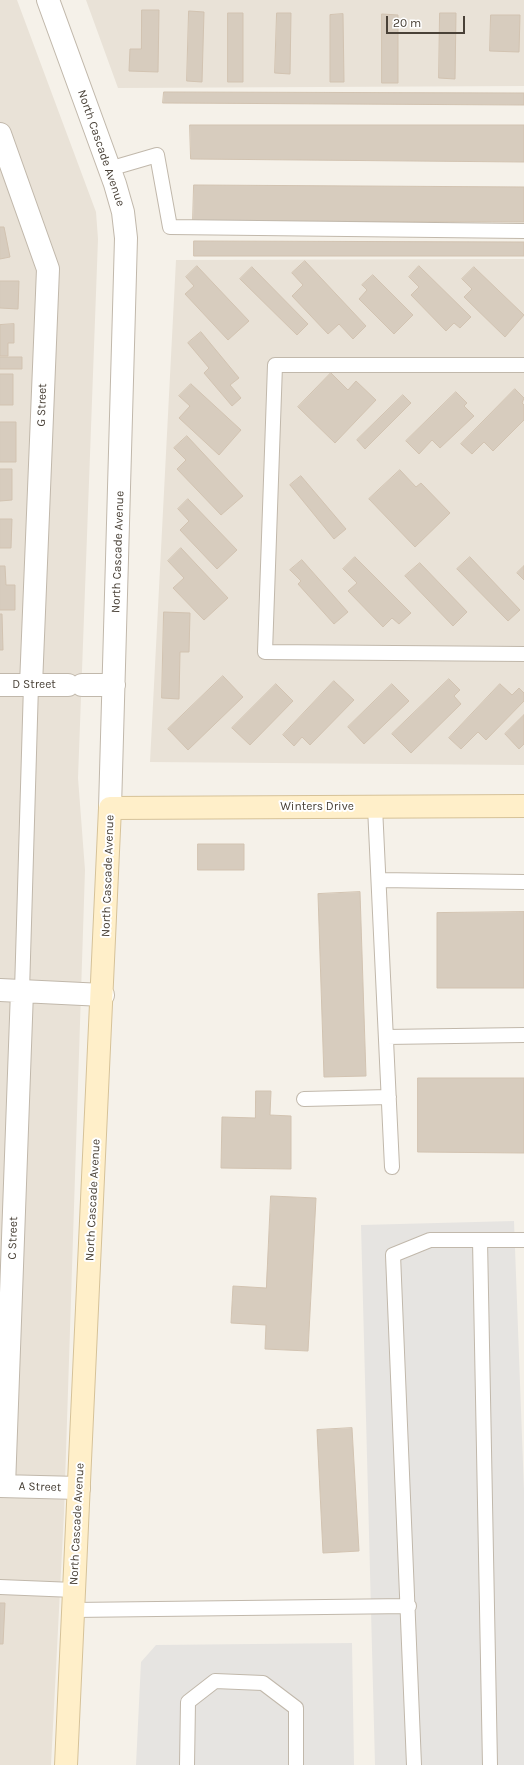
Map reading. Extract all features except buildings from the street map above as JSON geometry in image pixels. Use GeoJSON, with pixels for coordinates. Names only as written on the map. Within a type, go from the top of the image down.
{"type":"FeatureCollection","features":[{"type":"Feature","properties":{"kind":"street","name":"North Cascade Avenue"},"geometry":{"type":"LineString","coordinates":[[48,0],[110,169],[123,212],[126,238],[114,685],[103,995],[66,1765]]}},
{"type":"Feature","properties":{"kind":"street","name":"G Street"},"geometry":{"type":"LineString","coordinates":[[0,134],[48,269],[31,685]]}},
{"type":"Feature","properties":{"kind":"street","name":"D Street"},"geometry":{"type":"LineString","coordinates":[[0,685],[114,685]]}},
{"type":"Feature","properties":{"kind":"street","name":"Winters Drive"},"geometry":{"type":"LineString","coordinates":[[110,808],[524,806]]}},
{"type":"Feature","properties":{"kind":"street"},"geometry":{"type":"LineString","coordinates":[[0,990],[103,995]]}},
{"type":"Feature","properties":{"kind":"street","name":"C Street"},"geometry":{"type":"LineString","coordinates":[[2,1486],[22,991]]}},
{"type":"Feature","properties":{"kind":"street","name":"A Street"},"geometry":{"type":"LineString","coordinates":[[2,1486],[79,1488]]}},
{"type":"Feature","properties":{"kind":"lane"},"geometry":{"type":"LineString","coordinates":[[110,169],[157,155],[170,227],[524,231]]}},
{"type":"Feature","properties":{"kind":"lane"},"geometry":{"type":"LineString","coordinates":[[524,364],[275,365],[265,652],[524,654]]}},
{"type":"Feature","properties":{"kind":"lane"},"geometry":{"type":"LineString","coordinates":[[22,991],[31,685]]}},
{"type":"Feature","properties":{"kind":"lane"},"geometry":{"type":"LineString","coordinates":[[375,807],[392,1167]]}},
{"type":"Feature","properties":{"kind":"lane"},"geometry":{"type":"LineString","coordinates":[[379,880],[524,882]]}},
{"type":"Feature","properties":{"kind":"lane"},"geometry":{"type":"LineString","coordinates":[[386,1037],[524,1035]]}},
{"type":"Feature","properties":{"kind":"lane"},"geometry":{"type":"LineString","coordinates":[[304,1099],[389,1097]]}},
{"type":"Feature","properties":{"kind":"lane"},"geometry":{"type":"LineString","coordinates":[[414,1765],[409,1606],[393,1255],[430,1240],[524,1240]]}},
{"type":"Feature","properties":{"kind":"lane"},"geometry":{"type":"LineString","coordinates":[[480,1240],[490,1765]]}},
{"type":"Feature","properties":{"kind":"lane"},"geometry":{"type":"LineString","coordinates":[[0,1587],[73,1600],[409,1606]]}},
{"type":"Feature","properties":{"kind":"lane"},"geometry":{"type":"LineString","coordinates":[[187,1765],[188,1702],[215,1680],[263,1683],[296,1708],[296,1765]]}},
{"type":"Feature","properties":{"kind":"shaded area"},"geometry":{"type":"Polygon","coordinates":[[[0,0],[17,0],[96,212],[98,239],[78,778],[85,870],[64,1513],[51,1765],[0,1765],[0,0]]]}},
{"type":"Feature","properties":{"kind":"shaded area"},"geometry":{"type":"Polygon","coordinates":[[[86,0],[524,0],[524,86],[118,88],[86,0]]]}},
{"type":"Feature","properties":{"kind":"shaded area"},"geometry":{"type":"Polygon","coordinates":[[[524,259],[524,765],[150,762],[176,260],[524,259]]]}},
{"type":"Feature","properties":{"kind":"shaded area"},"geometry":{"type":"Polygon","coordinates":[[[514,1221],[524,1491],[524,1765],[375,1765],[361,1225],[514,1221]]]}},
{"type":"Feature","properties":{"kind":"shaded area"},"geometry":{"type":"Polygon","coordinates":[[[352,1643],[354,1765],[136,1765],[141,1662],[156,1645],[352,1643]]]}}]}
